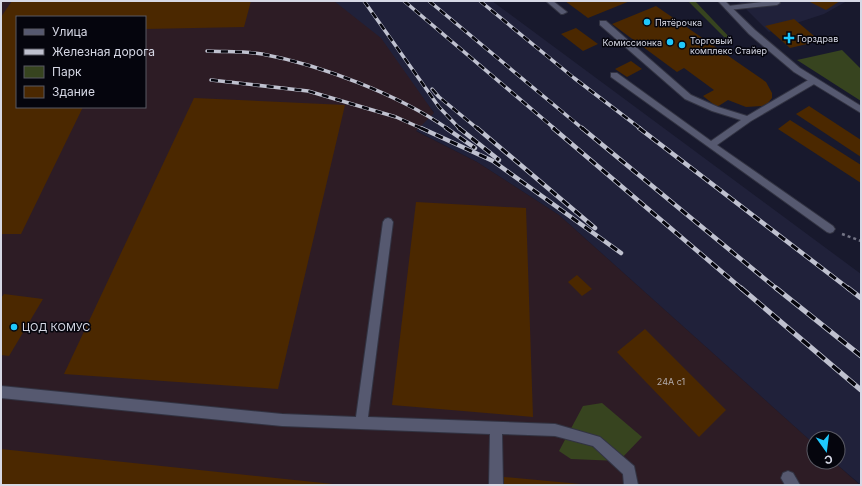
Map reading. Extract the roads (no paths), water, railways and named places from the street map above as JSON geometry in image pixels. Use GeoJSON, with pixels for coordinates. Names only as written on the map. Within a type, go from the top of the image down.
{"type":"FeatureCollection","features":[{"type":"Feature","properties":{"kind":"street"},"geometry":{"type":"LineString","coordinates":[[549,1],[563,12]]}},
{"type":"Feature","properties":{"kind":"street"},"geometry":{"type":"LineString","coordinates":[[721,1],[776,53],[813,81],[861,110]]}},
{"type":"Feature","properties":{"kind":"street"},"geometry":{"type":"LineString","coordinates":[[728,8],[777,2],[774,1]]}},
{"type":"Feature","properties":{"kind":"street"},"geometry":{"type":"LineString","coordinates":[[603,22],[688,97],[715,109],[748,119]]}},
{"type":"Feature","properties":{"kind":"street"},"geometry":{"type":"LineString","coordinates":[[614,75],[830,229]]}},
{"type":"Feature","properties":{"kind":"street"},"geometry":{"type":"LineString","coordinates":[[711,145],[748,119],[813,81]]}},
{"type":"Feature","properties":{"kind":"street"},"geometry":{"type":"LineString","coordinates":[[361,423],[388,222]]}},
{"type":"Feature","properties":{"kind":"street"},"geometry":{"type":"LineString","coordinates":[[1,392],[282,420],[555,430],[596,441],[629,471],[631,485]]}},
{"type":"Feature","properties":{"kind":"street"},"geometry":{"type":"LineString","coordinates":[[496,428],[496,485]]}},
{"type":"Feature","properties":{"kind":"railway"},"geometry":{"type":"LineString","coordinates":[[364,1],[439,107],[459,128]]}},
{"type":"Feature","properties":{"kind":"railway"},"geometry":{"type":"LineString","coordinates":[[404,1],[555,129]]}},
{"type":"Feature","properties":{"kind":"railway"},"geometry":{"type":"LineString","coordinates":[[429,1],[583,129]]}},
{"type":"Feature","properties":{"kind":"railway"},"geometry":{"type":"LineString","coordinates":[[480,1],[574,78],[641,129]]}},
{"type":"Feature","properties":{"kind":"railway"},"geometry":{"type":"LineString","coordinates":[[207,51],[262,54],[285,59],[334,74],[407,104],[448,129]]}},
{"type":"Feature","properties":{"kind":"railway"},"geometry":{"type":"LineString","coordinates":[[211,80],[308,91],[396,117],[423,129]]}},
{"type":"Feature","properties":{"kind":"railway"},"geometry":{"type":"LineString","coordinates":[[432,89],[439,97],[478,129]]}},
{"type":"Feature","properties":{"kind":"railway"},"geometry":{"type":"LineString","coordinates":[[421,128],[493,161],[621,253]]}},
{"type":"Feature","properties":{"kind":"railway"},"geometry":{"type":"LineString","coordinates":[[446,128],[475,148]]}},
{"type":"Feature","properties":{"kind":"railway"},"geometry":{"type":"LineString","coordinates":[[459,128],[499,160]]}},
{"type":"Feature","properties":{"kind":"railway"},"geometry":{"type":"LineString","coordinates":[[477,128],[595,228]]}},
{"type":"Feature","properties":{"kind":"railway"},"geometry":{"type":"LineString","coordinates":[[553,128],[742,289]]}},
{"type":"Feature","properties":{"kind":"railway"},"geometry":{"type":"LineString","coordinates":[[582,128],[777,289]]}},
{"type":"Feature","properties":{"kind":"railway"},"geometry":{"type":"LineString","coordinates":[[639,128],[849,289]]}},
{"type":"Feature","properties":{"kind":"railway"},"geometry":{"type":"LineString","coordinates":[[741,288],[861,390]]}},
{"type":"Feature","properties":{"kind":"railway"},"geometry":{"type":"LineString","coordinates":[[776,288],[861,356]]}},
{"type":"Feature","properties":{"kind":"railway"},"geometry":{"type":"LineString","coordinates":[[848,288],[861,298]]}},
{"type":"Feature","properties":{"kind":"place","name":"Пятёрочка"},"geometry":{"type":"Point","coordinates":[647,22]}},
{"type":"Feature","properties":{"kind":"place","name":"Горздрав"},"geometry":{"type":"Point","coordinates":[789,38]}},
{"type":"Feature","properties":{"kind":"place","name":"Комиссионка"},"geometry":{"type":"Point","coordinates":[670,42]}},
{"type":"Feature","properties":{"kind":"place","name":"Торговый комплекс Стайер"},"geometry":{"type":"Point","coordinates":[682,45]}},
{"type":"Feature","properties":{"kind":"place","name":"ЦОД КОМУС"},"geometry":{"type":"Point","coordinates":[14,327]}}]}
